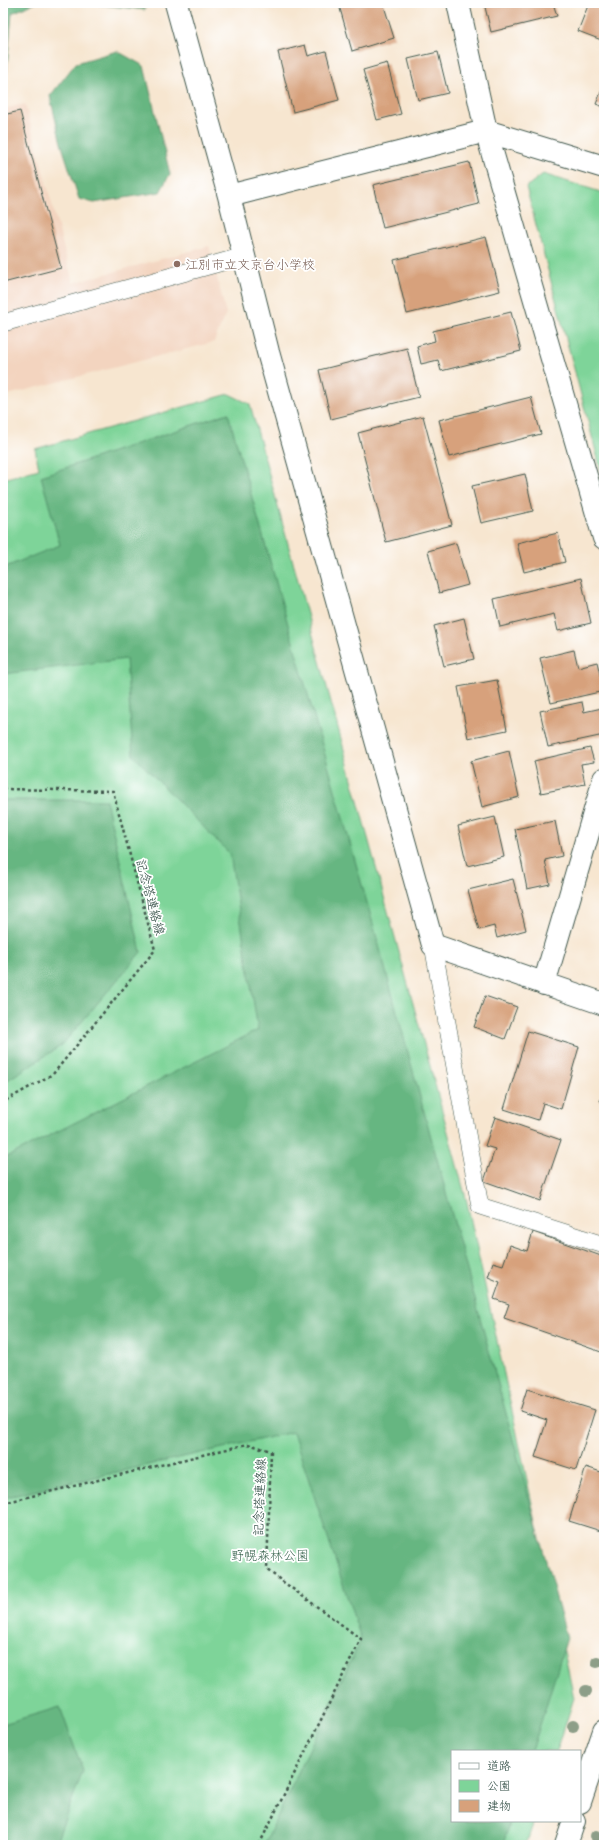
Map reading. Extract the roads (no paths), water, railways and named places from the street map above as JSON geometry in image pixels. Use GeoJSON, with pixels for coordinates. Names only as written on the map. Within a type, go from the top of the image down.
{"type":"FeatureCollection","features":[{"type":"Feature","properties":{"kind":"street"},"geometry":{"type":"LineString","coordinates":[[176,3],[229,196],[268,352],[433,945],[604,1004]]}},
{"type":"Feature","properties":{"kind":"street"},"geometry":{"type":"LineString","coordinates":[[458,3],[486,131],[604,538]]}},
{"type":"Feature","properties":{"kind":"street"},"geometry":{"type":"LineString","coordinates":[[229,196],[486,131],[604,167]]}},
{"type":"Feature","properties":{"kind":"street"},"geometry":{"type":"LineString","coordinates":[[544,984],[604,779]]}},
{"type":"Feature","properties":{"kind":"street"},"geometry":{"type":"LineString","coordinates":[[581,1799],[603,1739]]}},
{"type":"Feature","properties":{"kind":"street"},"geometry":{"type":"LineString","coordinates":[[566,1845],[574,1822]]}},
{"type":"Feature","properties":{"kind":"lane"},"geometry":{"type":"LineString","coordinates":[[3,322],[244,256]]}},
{"type":"Feature","properties":{"kind":"lane"},"geometry":{"type":"LineString","coordinates":[[433,945],[480,1206],[604,1245]]}},
{"type":"Feature","properties":{"kind":"place","name":"江別市立文京台小学校"},"geometry":{"type":"Point","coordinates":[177,264]}},
{"type":"Feature","properties":{"kind":"park label","name":"野幌森林公園"},"geometry":{"type":"Point","coordinates":[270,1555]}}]}
